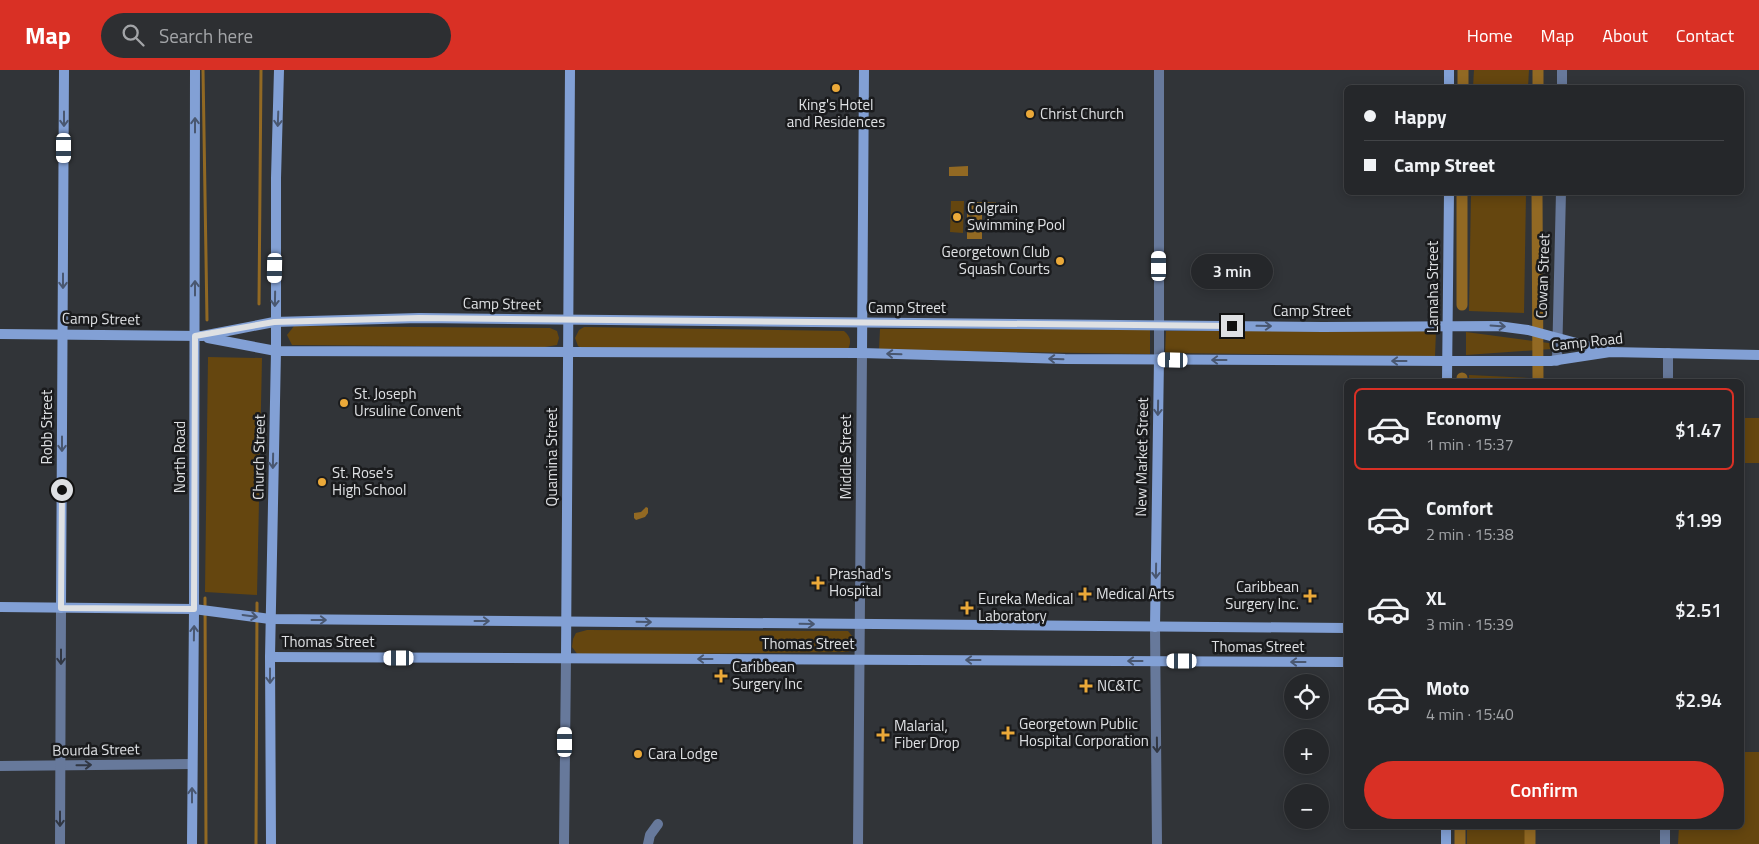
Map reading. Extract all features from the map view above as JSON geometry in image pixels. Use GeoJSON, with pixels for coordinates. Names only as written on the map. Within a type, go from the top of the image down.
{"type":"FeatureCollection","features":[{"type":"Feature","properties":{"kind":"street","name":"Robb Street"},"geometry":{"type":"LineString","coordinates":[[60,844],[64,70]]}},
{"type":"Feature","properties":{"kind":"street","name":"North Road"},"geometry":{"type":"LineString","coordinates":[[192,844],[199,336],[195,70]]}},
{"type":"Feature","properties":{"kind":"street","name":"Church Street"},"geometry":{"type":"LineString","coordinates":[[271,844],[270,619],[276,351],[274,322],[279,70]]}},
{"type":"Feature","properties":{"kind":"street","name":"Quamina Street"},"geometry":{"type":"LineString","coordinates":[[564,844],[570,70]]}},
{"type":"Feature","properties":{"kind":"street","name":"Middle Street"},"geometry":{"type":"LineString","coordinates":[[858,844],[864,70]]}},
{"type":"Feature","properties":{"kind":"street","name":"New Market Street"},"geometry":{"type":"LineString","coordinates":[[1158,844],[1155,627],[1159,359],[1159,70]]}},
{"type":"Feature","properties":{"kind":"street"},"geometry":{"type":"LineString","coordinates":[[1449,70],[1449,85]]}},
{"type":"Feature","properties":{"kind":"street"},"geometry":{"type":"LineString","coordinates":[[1562,70],[1562,85]]}},
{"type":"Feature","properties":{"kind":"street","name":"Lamaha Street"},"geometry":{"type":"LineString","coordinates":[[1448,379],[1452,361],[1449,195]]}},
{"type":"Feature","properties":{"kind":"street","name":"Cowan Street"},"geometry":{"type":"LineString","coordinates":[[1554,361],[1553,336],[1560,195]]}},
{"type":"Feature","properties":{"kind":"street","name":"Camp Street"},"geometry":{"type":"LineString","coordinates":[[199,336],[274,322],[419,318],[1323,327],[1498,326],[1528,330],[1610,352]]}},
{"type":"Feature","properties":{"kind":"street","name":"Camp Street"},"geometry":{"type":"LineString","coordinates":[[0,334],[199,336],[276,351],[862,353],[1066,359],[1452,361]]}},
{"type":"Feature","properties":{"kind":"street","name":"Camp Road"},"geometry":{"type":"LineString","coordinates":[[1452,361],[1554,361],[1610,352],[1759,355]]}},
{"type":"Feature","properties":{"kind":"street"},"geometry":{"type":"LineString","coordinates":[[1668,353],[1668,377]]}},
{"type":"Feature","properties":{"kind":"street","name":"Thomas Street"},"geometry":{"type":"LineString","coordinates":[[0,607],[194,609],[270,619],[1344,628]]}},
{"type":"Feature","properties":{"kind":"street","name":"Thomas Street"},"geometry":{"type":"LineString","coordinates":[[270,657],[1344,662]]}},
{"type":"Feature","properties":{"kind":"street","name":"Bourda Street"},"geometry":{"type":"LineString","coordinates":[[0,766],[192,764]]}},
{"type":"Feature","properties":{"kind":"street"},"geometry":{"type":"LineString","coordinates":[[648,844],[650,835],[658,824]]}},
{"type":"Feature","properties":{"kind":"street"},"geometry":{"type":"LineString","coordinates":[[1446,829],[1446,844]]}},
{"type":"Feature","properties":{"kind":"street"},"geometry":{"type":"LineString","coordinates":[[1665,829],[1665,844]]}},
{"type":"Feature","properties":{"kind":"shaded area"},"geometry":{"type":"Polygon","coordinates":[[[1474,70],[1529,70],[1528,85],[1473,85],[1474,70]]]}},
{"type":"Feature","properties":{"kind":"shaded area"},"geometry":{"type":"Polygon","coordinates":[[[968,166],[968,176],[949,176],[949,167],[968,166]]]}},
{"type":"Feature","properties":{"kind":"shaded area"},"geometry":{"type":"Polygon","coordinates":[[[1471,195],[1526,195],[1524,313],[1469,311],[1471,195]]]}},
{"type":"Feature","properties":{"kind":"shaded area","name":"Colgrain Swimming Pool"},"geometry":{"type":"Polygon","coordinates":[[[951,201],[964,201],[963,233],[950,232],[951,201]]]}},
{"type":"Feature","properties":{"kind":"shaded area"},"geometry":{"type":"Polygon","coordinates":[[[967,202],[996,202],[996,213],[982,214],[982,239],[967,239],[967,202]]]}},
{"type":"Feature","properties":{"kind":"shaded area"},"geometry":{"type":"Polygon","coordinates":[[[294,326],[550,328],[557,331],[559,338],[557,345],[545,347],[292,345],[287,335],[294,326]]]}},
{"type":"Feature","properties":{"kind":"shaded area"},"geometry":{"type":"Polygon","coordinates":[[[584,327],[844,331],[850,341],[848,349],[583,349],[578,346],[575,338],[579,330],[584,327]]]}},
{"type":"Feature","properties":{"kind":"shaded area"},"geometry":{"type":"Polygon","coordinates":[[[880,329],[1150,329],[1150,354],[879,350],[880,329]]]}},
{"type":"Feature","properties":{"kind":"shaded area"},"geometry":{"type":"Polygon","coordinates":[[[1166,331],[1436,331],[1435,356],[1165,353],[1166,331]]]}},
{"type":"Feature","properties":{"kind":"shaded area"},"geometry":{"type":"Polygon","coordinates":[[[1466,332],[1579,347],[1466,355],[1466,332]]]}},
{"type":"Feature","properties":{"kind":"shaded area"},"geometry":{"type":"Polygon","coordinates":[[[208,357],[262,358],[257,595],[205,592],[208,357]]]}},
{"type":"Feature","properties":{"kind":"shaded area"},"geometry":{"type":"Polygon","coordinates":[[[1469,375],[1530,378],[1530,379],[1469,379],[1469,375]]]}},
{"type":"Feature","properties":{"kind":"shaded area"},"geometry":{"type":"Polygon","coordinates":[[[1744,418],[1759,418],[1759,463],[1744,463],[1744,418]]]}},
{"type":"Feature","properties":{"kind":"shaded area"},"geometry":{"type":"Polygon","coordinates":[[[646,507],[648,508],[648,513],[645,517],[636,520],[634,513],[641,512],[646,507]]]}},
{"type":"Feature","properties":{"kind":"shaded area"},"geometry":{"type":"Polygon","coordinates":[[[587,630],[848,631],[852,636],[852,649],[848,652],[578,655],[572,647],[573,639],[576,633],[587,630]]]}},
{"type":"Feature","properties":{"kind":"shaded area"},"geometry":{"type":"Polygon","coordinates":[[[1744,752],[1759,752],[1759,844],[1678,844],[1679,829],[1744,829],[1744,752]]]}},
{"type":"Feature","properties":{"kind":"shaded area"},"geometry":{"type":"Polygon","coordinates":[[[1467,829],[1525,829],[1525,844],[1467,844],[1467,829]]]}},
{"type":"Feature","properties":{"kind":"waterway"},"geometry":{"type":"LineString","coordinates":[[203,70],[207,320]]}},
{"type":"Feature","properties":{"kind":"waterway"},"geometry":{"type":"LineString","coordinates":[[259,304],[261,70]]}},
{"type":"Feature","properties":{"kind":"waterway"},"geometry":{"type":"LineString","coordinates":[[1463,70],[1463,85]]}},
{"type":"Feature","properties":{"kind":"waterway"},"geometry":{"type":"LineString","coordinates":[[1538,70],[1538,85]]}},
{"type":"Feature","properties":{"kind":"waterway"},"geometry":{"type":"LineString","coordinates":[[1462,195],[1462,305]]}},
{"type":"Feature","properties":{"kind":"waterway"},"geometry":{"type":"LineString","coordinates":[[1537,195],[1538,379]]}},
{"type":"Feature","properties":{"kind":"waterway"},"geometry":{"type":"LineString","coordinates":[[205,598],[206,844]]}},
{"type":"Feature","properties":{"kind":"waterway"},"geometry":{"type":"LineString","coordinates":[[256,844],[257,603]]}},
{"type":"Feature","properties":{"kind":"waterway"},"geometry":{"type":"LineString","coordinates":[[1460,829],[1460,844]]}},
{"type":"Feature","properties":{"kind":"waterway"},"geometry":{"type":"LineString","coordinates":[[1530,829],[1530,844]]}},
{"type":"Feature","properties":{"kind":"place","name":"King's Hotel and Residences"},"geometry":{"type":"Point","coordinates":[836,88]}},
{"type":"Feature","properties":{"kind":"place","name":"Christ Church"},"geometry":{"type":"Point","coordinates":[1030,114]}},
{"type":"Feature","properties":{"kind":"place","name":"Colgrain Swimming Pool"},"geometry":{"type":"Point","coordinates":[957,217]}},
{"type":"Feature","properties":{"kind":"place","name":"Georgetown Club Squash Courts"},"geometry":{"type":"Point","coordinates":[1060,261]}},
{"type":"Feature","properties":{"kind":"place","name":"St. Joseph Ursuline Convent"},"geometry":{"type":"Point","coordinates":[344,403]}},
{"type":"Feature","properties":{"kind":"place","name":"St. Rose's High School"},"geometry":{"type":"Point","coordinates":[322,482]}},
{"type":"Feature","properties":{"kind":"place","name":"Prashad's Hospital"},"geometry":{"type":"Point","coordinates":[818,583]}},
{"type":"Feature","properties":{"kind":"place","name":"Medical Arts"},"geometry":{"type":"Point","coordinates":[1085,594]}},
{"type":"Feature","properties":{"kind":"place","name":"Caribbean Surgery Inc."},"geometry":{"type":"Point","coordinates":[1310,596]}},
{"type":"Feature","properties":{"kind":"place","name":"Eureka Medical Laboratory"},"geometry":{"type":"Point","coordinates":[967,608]}},
{"type":"Feature","properties":{"kind":"place","name":"Caribbean Surgery Inc"},"geometry":{"type":"Point","coordinates":[721,676]}},
{"type":"Feature","properties":{"kind":"place","name":"NC&TC"},"geometry":{"type":"Point","coordinates":[1086,686]}},
{"type":"Feature","properties":{"kind":"place","name":"Georgetown Public Hospital Corporation"},"geometry":{"type":"Point","coordinates":[1008,733]}},
{"type":"Feature","properties":{"kind":"place","name":"Malarial, Fiber Drop"},"geometry":{"type":"Point","coordinates":[883,735]}},
{"type":"Feature","properties":{"kind":"place","name":"Cara Lodge"},"geometry":{"type":"Point","coordinates":[638,754]}},
{"type":"Feature","properties":{"kind":"route"},"geometry":{"type":"LineString","coordinates":[[62,490],[61,608],[194,609],[195,336],[274,322],[419,318],[1232,326]]}}]}
